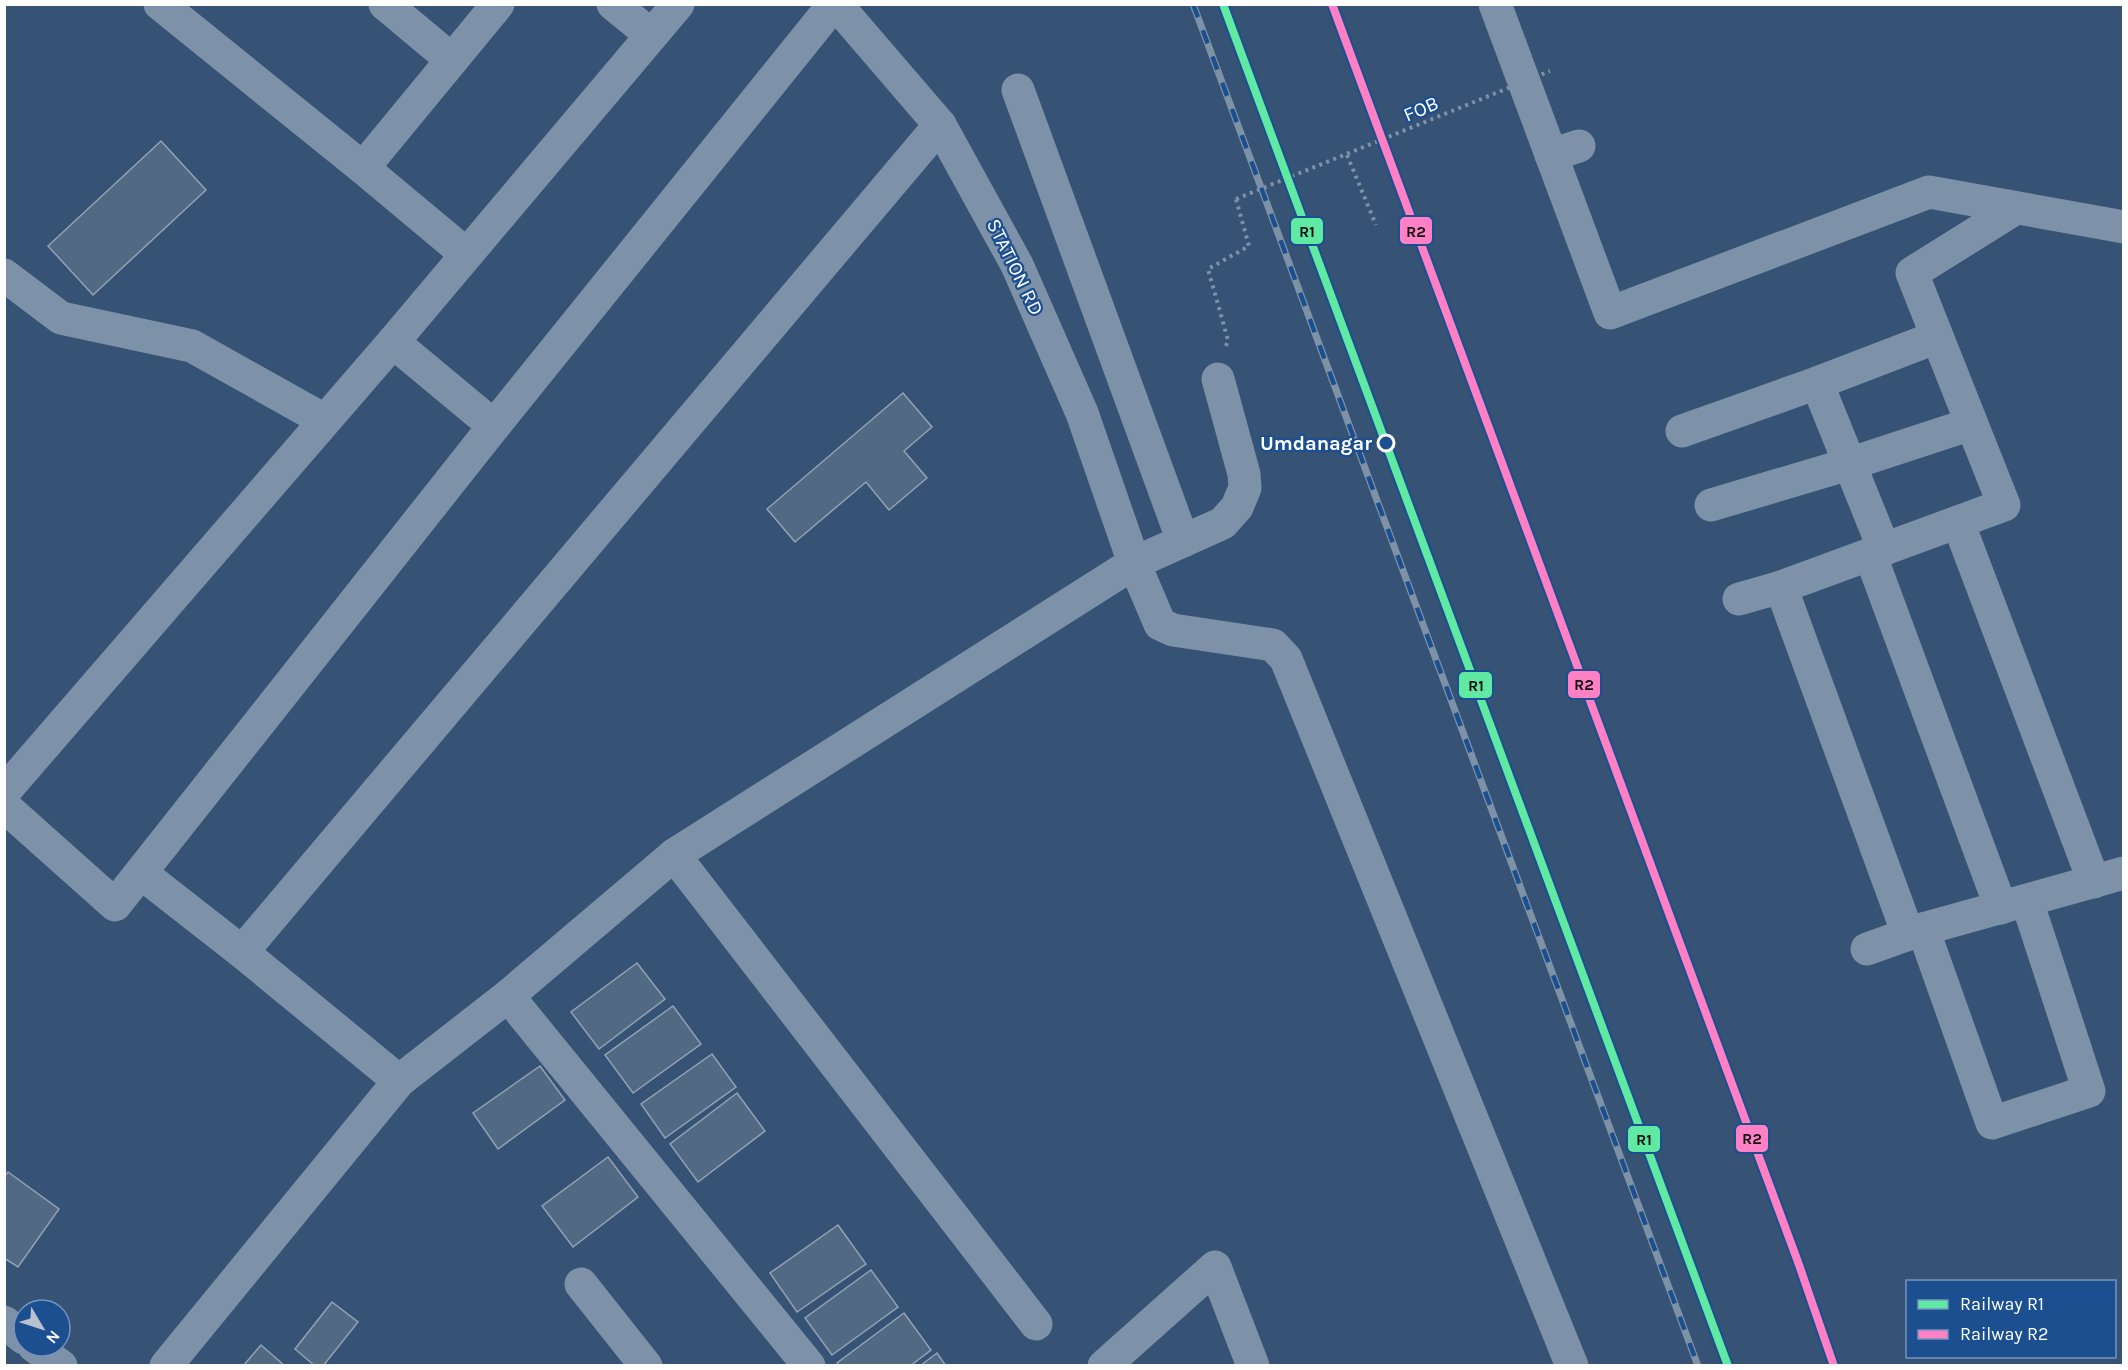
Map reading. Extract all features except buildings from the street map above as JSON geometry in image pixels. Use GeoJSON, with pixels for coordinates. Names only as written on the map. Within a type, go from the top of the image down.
{"type":"FeatureCollection","features":[{"type":"Feature","properties":{"kind":"street"},"geometry":{"type":"LineString","coordinates":[[385,4],[452,60]]}},
{"type":"Feature","properties":{"kind":"street"},"geometry":{"type":"LineString","coordinates":[[363,168],[498,4]]}},
{"type":"Feature","properties":{"kind":"street"},"geometry":{"type":"LineString","coordinates":[[612,4],[651,35]]}},
{"type":"Feature","properties":{"kind":"street"},"geometry":{"type":"LineString","coordinates":[[4,792],[393,342],[678,4]]}},
{"type":"Feature","properties":{"kind":"street"},"geometry":{"type":"LineString","coordinates":[[4,806],[115,905],[494,426],[835,4]]}},
{"type":"Feature","properties":{"kind":"street","name":"STATION RD"},"geometry":{"type":"LineString","coordinates":[[835,4],[940,125],[1017,265],[1082,413],[1134,563],[1160,624],[1173,630],[1273,645],[1286,659],[1572,1365]]}},
{"type":"Feature","properties":{"kind":"street"},"geometry":{"type":"LineString","coordinates":[[1495,4],[1565,150],[1610,313],[1929,192],[2124,227]]}},
{"type":"Feature","properties":{"kind":"street"},"geometry":{"type":"LineString","coordinates":[[168,7],[466,254]]}},
{"type":"Feature","properties":{"kind":"street"},"geometry":{"type":"LineString","coordinates":[[1018,90],[1183,541]]}},
{"type":"Feature","properties":{"kind":"street"},"geometry":{"type":"LineString","coordinates":[[242,951],[940,125]]}},
{"type":"Feature","properties":{"kind":"street"},"geometry":{"type":"LineString","coordinates":[[1739,599],[1781,587],[2004,506],[1912,273],[2016,208]]}},
{"type":"Feature","properties":{"kind":"street"},"geometry":{"type":"LineString","coordinates":[[4,275],[61,318],[192,346],[324,420]]}},
{"type":"Feature","properties":{"kind":"street"},"geometry":{"type":"LineString","coordinates":[[1682,431],[1936,337]]}},
{"type":"Feature","properties":{"kind":"street"},"geometry":{"type":"LineString","coordinates":[[393,342],[494,426]]}},
{"type":"Feature","properties":{"kind":"street"},"geometry":{"type":"LineString","coordinates":[[165,1365],[399,1081],[508,996],[674,855],[1134,563],[1223,523],[1237,507],[1245,488],[1244,474],[1218,379]]}},
{"type":"Feature","properties":{"kind":"street"},"geometry":{"type":"LineString","coordinates":[[1781,587],[1992,1123],[2089,1091],[1877,552],[1849,464],[1816,383]]}},
{"type":"Feature","properties":{"kind":"street"},"geometry":{"type":"LineString","coordinates":[[1711,506],[1849,464],[1971,423]]}},
{"type":"Feature","properties":{"kind":"street"},"geometry":{"type":"LineString","coordinates":[[1867,949],[1916,931],[2109,877],[1958,522]]}},
{"type":"Feature","properties":{"kind":"street"},"geometry":{"type":"LineString","coordinates":[[674,855],[1036,1324]]}},
{"type":"Feature","properties":{"kind":"street"},"geometry":{"type":"LineString","coordinates":[[141,873],[242,951],[399,1081]]}},
{"type":"Feature","properties":{"kind":"street"},"geometry":{"type":"LineString","coordinates":[[508,996],[808,1365]]}},
{"type":"Feature","properties":{"kind":"street"},"geometry":{"type":"LineString","coordinates":[[1104,1365],[1215,1267],[1253,1365]]}},
{"type":"Feature","properties":{"kind":"street"},"geometry":{"type":"LineString","coordinates":[[581,1284],[646,1365]]}},
{"type":"Feature","properties":{"kind":"path","name":"FOB"},"geometry":{"type":"LineString","coordinates":[[1218,379],[1219,363],[1228,340],[1208,270],[1249,246],[1236,199],[1550,71]]}},
{"type":"Feature","properties":{"kind":"path"},"geometry":{"type":"LineString","coordinates":[[1347,155],[1376,225]]}},
{"type":"Feature","properties":{"kind":"railway"},"geometry":{"type":"LineString","coordinates":[[1193,4],[1698,1366]]}},
{"type":"Feature","properties":{"kind":"railway"},"geometry":{"type":"LineString","coordinates":[[1223,4],[1728,1366]]}},
{"type":"Feature","properties":{"kind":"railway"},"geometry":{"type":"LineString","coordinates":[[1332,4],[1798,1262],[1834,1366]]}},
{"type":"Feature","properties":{"kind":"rail line","name":"R1"},"geometry":{"type":"LineString","coordinates":[[1223,4],[1728,1366]]}},
{"type":"Feature","properties":{"kind":"rail line","name":"R2"},"geometry":{"type":"LineString","coordinates":[[1332,4],[1798,1262],[1834,1366]]}},
{"type":"Feature","properties":{"kind":"place","name":"Umdanagar"},"geometry":{"type":"Point","coordinates":[1386,443]}}]}
